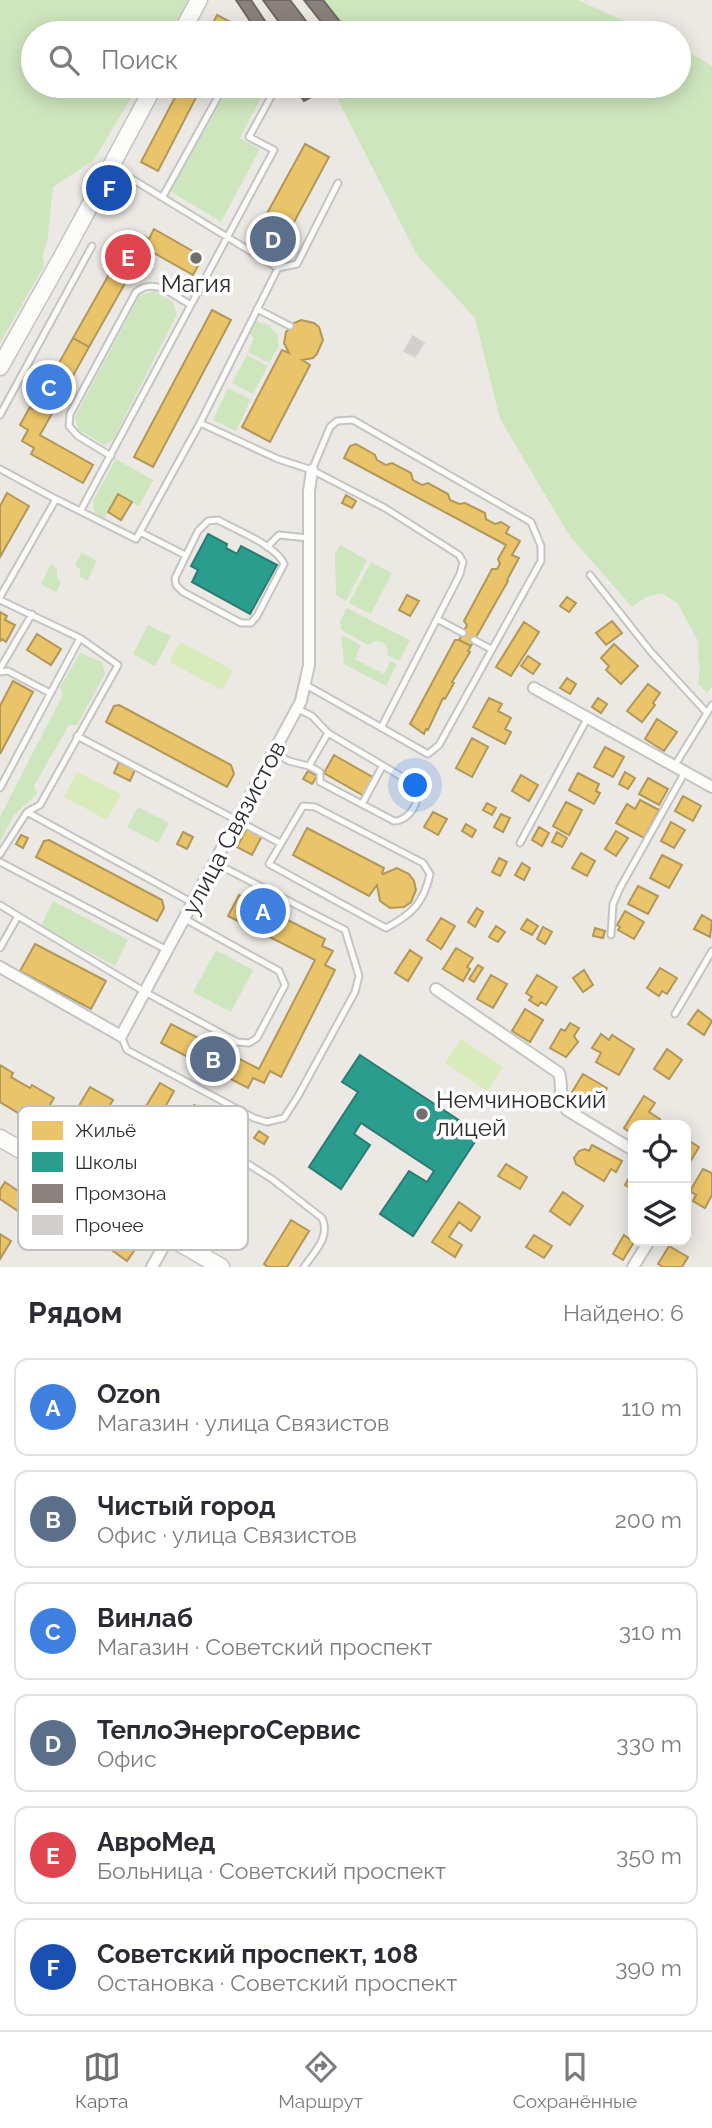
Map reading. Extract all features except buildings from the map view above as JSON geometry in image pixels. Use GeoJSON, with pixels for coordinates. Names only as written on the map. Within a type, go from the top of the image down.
{"type":"FeatureCollection","features":[{"type":"Feature","properties":{"kind":"street"},"geometry":{"type":"LineString","coordinates":[[188,21],[199,0]]}},
{"type":"Feature","properties":{"kind":"street"},"geometry":{"type":"LineString","coordinates":[[0,367],[148,98]]}},
{"type":"Feature","properties":{"kind":"street","name":"улица Связистов"},"geometry":{"type":"LineString","coordinates":[[121,1036],[298,709],[306,685],[310,628],[309,491],[312,470]]}},
{"type":"Feature","properties":{"kind":"street"},"geometry":{"type":"LineString","coordinates":[[534,688],[712,787]]}},
{"type":"Feature","properties":{"kind":"street"},"geometry":{"type":"LineString","coordinates":[[0,967],[121,1036]]}},
{"type":"Feature","properties":{"kind":"street"},"geometry":{"type":"LineString","coordinates":[[436,989],[559,1073],[561,1102],[568,1110],[628,1147]]}},
{"type":"Feature","properties":{"kind":"street"},"geometry":{"type":"LineString","coordinates":[[0,1138],[18,1149]]}},
{"type":"Feature","properties":{"kind":"street"},"geometry":{"type":"LineString","coordinates":[[633,1267],[646,1246]]}},
{"type":"Feature","properties":{"kind":"street"},"geometry":{"type":"LineString","coordinates":[[152,1267],[162,1250]]}},
{"type":"Feature","properties":{"kind":"street"},"geometry":{"type":"LineString","coordinates":[[192,1250],[221,1267]]}},
{"type":"Feature","properties":{"kind":"lane"},"geometry":{"type":"LineString","coordinates":[[163,197],[217,98]]}},
{"type":"Feature","properties":{"kind":"lane"},"geometry":{"type":"LineString","coordinates":[[81,510],[274,150],[249,137],[270,98]]}},
{"type":"Feature","properties":{"kind":"lane"},"geometry":{"type":"LineString","coordinates":[[111,166],[278,268],[297,264],[338,183]]}},
{"type":"Feature","properties":{"kind":"lane"},"geometry":{"type":"LineString","coordinates":[[68,246],[86,256]]}},
{"type":"Feature","properties":{"kind":"lane"},"geometry":{"type":"LineString","coordinates":[[0,415],[92,246]]}},
{"type":"Feature","properties":{"kind":"lane"},"geometry":{"type":"LineString","coordinates":[[0,468],[136,539],[201,423],[278,268]]}},
{"type":"Feature","properties":{"kind":"lane"},"geometry":{"type":"LineString","coordinates":[[111,456],[78,436],[69,426],[70,414],[136,292],[144,285],[154,285],[191,306]]}},
{"type":"Feature","properties":{"kind":"lane"},"geometry":{"type":"LineString","coordinates":[[257,309],[290,327]]}},
{"type":"Feature","properties":{"kind":"lane"},"geometry":{"type":"LineString","coordinates":[[306,685],[428,754],[439,745],[541,561],[541,547],[531,522],[353,420],[337,421],[330,427],[312,470]]}},
{"type":"Feature","properties":{"kind":"lane"},"geometry":{"type":"LineString","coordinates":[[201,423],[278,459],[312,470],[385,508],[459,555],[463,562],[460,573],[381,728]]}},
{"type":"Feature","properties":{"kind":"lane"},"geometry":{"type":"LineString","coordinates":[[0,854],[27,812],[40,805],[118,665],[80,638],[0,598],[56,499]]}},
{"type":"Feature","properties":{"kind":"lane"},"geometry":{"type":"LineString","coordinates":[[218,520],[267,547],[282,558],[285,564],[251,624],[241,623],[183,592],[176,585],[174,578],[186,555],[198,531],[208,521],[218,520]]}},
{"type":"Feature","properties":{"kind":"lane"},"geometry":{"type":"LineString","coordinates":[[140,532],[186,555]]}},
{"type":"Feature","properties":{"kind":"lane"},"geometry":{"type":"LineString","coordinates":[[267,547],[279,535],[309,538]]}},
{"type":"Feature","properties":{"kind":"lane"},"geometry":{"type":"LineString","coordinates":[[590,576],[651,652],[707,713]]}},
{"type":"Feature","properties":{"kind":"lane"},"geometry":{"type":"LineString","coordinates":[[32,614],[0,668],[50,693]]}},
{"type":"Feature","properties":{"kind":"lane"},"geometry":{"type":"LineString","coordinates":[[437,619],[463,633]]}},
{"type":"Feature","properties":{"kind":"lane"},"geometry":{"type":"LineString","coordinates":[[0,788],[80,638]]}},
{"type":"Feature","properties":{"kind":"lane"},"geometry":{"type":"LineString","coordinates":[[474,640],[491,649]]}},
{"type":"Feature","properties":{"kind":"lane"},"geometry":{"type":"LineString","coordinates":[[674,766],[712,705]]}},
{"type":"Feature","properties":{"kind":"lane"},"geometry":{"type":"LineString","coordinates":[[274,753],[289,761],[309,765],[320,772],[320,782],[394,821],[407,817],[419,797],[419,791],[414,784],[328,733],[312,716],[298,709]]}},
{"type":"Feature","properties":{"kind":"lane"},"geometry":{"type":"LineString","coordinates":[[520,842],[587,717]]}},
{"type":"Feature","properties":{"kind":"lane"},"geometry":{"type":"LineString","coordinates":[[309,765],[328,733]]}},
{"type":"Feature","properties":{"kind":"lane"},"geometry":{"type":"LineString","coordinates":[[77,736],[280,843]]}},
{"type":"Feature","properties":{"kind":"lane"},"geometry":{"type":"LineString","coordinates":[[362,804],[382,767]]}},
{"type":"Feature","properties":{"kind":"lane"},"geometry":{"type":"LineString","coordinates":[[611,935],[612,904],[685,772]]}},
{"type":"Feature","properties":{"kind":"lane"},"geometry":{"type":"LineString","coordinates":[[303,806],[315,807],[423,863],[430,874],[428,883],[415,909],[405,919],[386,928],[268,864],[280,843],[303,806]]}},
{"type":"Feature","properties":{"kind":"lane"},"geometry":{"type":"LineString","coordinates":[[27,812],[193,903]]}},
{"type":"Feature","properties":{"kind":"lane"},"geometry":{"type":"LineString","coordinates":[[0,863],[167,950]]}},
{"type":"Feature","properties":{"kind":"lane"},"geometry":{"type":"LineString","coordinates":[[215,863],[345,930],[359,976],[355,992],[284,1118],[267,1122],[248,1115]]}},
{"type":"Feature","properties":{"kind":"lane"},"geometry":{"type":"LineString","coordinates":[[0,905],[145,992],[237,1042],[249,1043],[257,1038],[285,985],[284,978],[279,971],[185,919]]}},
{"type":"Feature","properties":{"kind":"lane"},"geometry":{"type":"LineString","coordinates":[[0,947],[18,916]]}},
{"type":"Feature","properties":{"kind":"lane"},"geometry":{"type":"LineString","coordinates":[[675,1014],[712,951]]}},
{"type":"Feature","properties":{"kind":"lane"},"geometry":{"type":"LineString","coordinates":[[121,1036],[127,1049],[232,1106]]}},
{"type":"Feature","properties":{"kind":"lane"},"geometry":{"type":"LineString","coordinates":[[248,1164],[272,1179],[322,1219],[326,1228],[323,1240],[304,1267]]}},
{"type":"Feature","properties":{"kind":"green space"},"geometry":{"type":"Polygon","coordinates":[[[0,0],[189,0],[176,21],[21,21],[21,98],[131,98],[94,160],[53,187],[47,244],[43,253],[44,266],[0,343],[0,0]]]}},
{"type":"Feature","properties":{"kind":"green space"},"geometry":{"type":"Polygon","coordinates":[[[323,0],[578,0],[624,21],[340,21],[323,0]]]}},
{"type":"Feature","properties":{"kind":"green space"},"geometry":{"type":"Polygon","coordinates":[[[691,53],[712,66],[712,686],[707,693],[698,683],[699,643],[678,604],[662,593],[646,597],[632,607],[569,535],[500,419],[475,318],[417,255],[338,100],[691,98],[691,53]]]}},
{"type":"Feature","properties":{"kind":"green space"},"geometry":{"type":"Polygon","coordinates":[[[223,98],[261,98],[240,138],[260,149],[221,222],[170,191],[223,98]]]}},
{"type":"Feature","properties":{"kind":"green space"},"geometry":{"type":"Polygon","coordinates":[[[154,291],[173,302],[177,314],[113,440],[104,445],[79,430],[75,417],[140,295],[154,291]]]}},
{"type":"Feature","properties":{"kind":"green space"},"geometry":{"type":"Polygon","coordinates":[[[252,320],[271,326],[277,333],[279,346],[269,363],[248,352],[254,338],[246,331],[252,320]]]}},
{"type":"Feature","properties":{"kind":"green space"},"geometry":{"type":"Polygon","coordinates":[[[247,355],[268,366],[253,394],[232,383],[247,355]]]}},
{"type":"Feature","properties":{"kind":"green space"},"geometry":{"type":"Polygon","coordinates":[[[228,388],[251,399],[236,431],[213,420],[228,388]]]}},
{"type":"Feature","properties":{"kind":"green space"},"geometry":{"type":"Polygon","coordinates":[[[116,459],[153,480],[139,506],[118,494],[104,518],[94,512],[93,501],[116,459]]]}},
{"type":"Feature","properties":{"kind":"green space"},"geometry":{"type":"Polygon","coordinates":[[[340,545],[367,560],[346,601],[336,595],[335,554],[340,545]]]}},
{"type":"Feature","properties":{"kind":"green space"},"geometry":{"type":"Polygon","coordinates":[[[82,553],[97,561],[87,581],[80,577],[80,570],[75,564],[82,553]]]}},
{"type":"Feature","properties":{"kind":"green space"},"geometry":{"type":"Polygon","coordinates":[[[371,562],[392,573],[371,614],[349,603],[371,562]]]}},
{"type":"Feature","properties":{"kind":"green space"},"geometry":{"type":"Polygon","coordinates":[[[51,564],[57,569],[57,577],[61,583],[56,592],[41,584],[51,564]]]}},
{"type":"Feature","properties":{"kind":"green space"},"geometry":{"type":"Polygon","coordinates":[[[347,608],[410,640],[399,661],[387,655],[388,650],[384,643],[376,641],[368,645],[341,630],[340,621],[347,608]]]}},
{"type":"Feature","properties":{"kind":"green space"},"geometry":{"type":"Polygon","coordinates":[[[148,625],[171,636],[155,666],[133,654],[148,625]]]}},
{"type":"Feature","properties":{"kind":"green space"},"geometry":{"type":"Polygon","coordinates":[[[341,635],[361,645],[355,659],[384,674],[391,661],[397,664],[386,686],[344,664],[341,635]]]}},
{"type":"Feature","properties":{"kind":"green space"},"geometry":{"type":"Polygon","coordinates":[[[180,642],[233,670],[222,690],[169,662],[180,642]]]}},
{"type":"Feature","properties":{"kind":"green space"},"geometry":{"type":"Polygon","coordinates":[[[80,653],[102,662],[105,674],[77,725],[69,725],[34,786],[37,794],[14,815],[0,842],[0,817],[63,694],[60,687],[80,653]]]}},
{"type":"Feature","properties":{"kind":"green space"},"geometry":{"type":"Polygon","coordinates":[[[77,772],[121,794],[107,820],[64,797],[77,772]]]}},
{"type":"Feature","properties":{"kind":"green space"},"geometry":{"type":"Polygon","coordinates":[[[138,807],[169,823],[158,843],[127,827],[138,807]]]}},
{"type":"Feature","properties":{"kind":"green space"},"geometry":{"type":"Polygon","coordinates":[[[53,901],[128,940],[115,966],[41,926],[53,901]]]}},
{"type":"Feature","properties":{"kind":"green space"},"geometry":{"type":"Polygon","coordinates":[[[216,950],[253,970],[231,1012],[193,992],[216,950]]]}},
{"type":"Feature","properties":{"kind":"green space"},"geometry":{"type":"Polygon","coordinates":[[[461,1039],[503,1067],[487,1091],[445,1063],[461,1039]]]}},
{"type":"Feature","properties":{"kind":"place","name":"Советский проспект, 108"},"geometry":{"type":"Point","coordinates":[109,188]}},
{"type":"Feature","properties":{"kind":"place","name":"ТеплоЭнергоСервис"},"geometry":{"type":"Point","coordinates":[273,239]}},
{"type":"Feature","properties":{"kind":"place","name":"АвроМед"},"geometry":{"type":"Point","coordinates":[128,257]}},
{"type":"Feature","properties":{"kind":"place","name":"Магия"},"geometry":{"type":"Point","coordinates":[196,258]}},
{"type":"Feature","properties":{"kind":"place","name":"Винлаб"},"geometry":{"type":"Point","coordinates":[49,387]}},
{"type":"Feature","properties":{"kind":"place","name":"Ozon"},"geometry":{"type":"Point","coordinates":[263,911]}},
{"type":"Feature","properties":{"kind":"place","name":"Чистый город"},"geometry":{"type":"Point","coordinates":[213,1059]}},
{"type":"Feature","properties":{"kind":"place","name":"Немчиновский лицей"},"geometry":{"type":"Point","coordinates":[422,1114]}}]}
